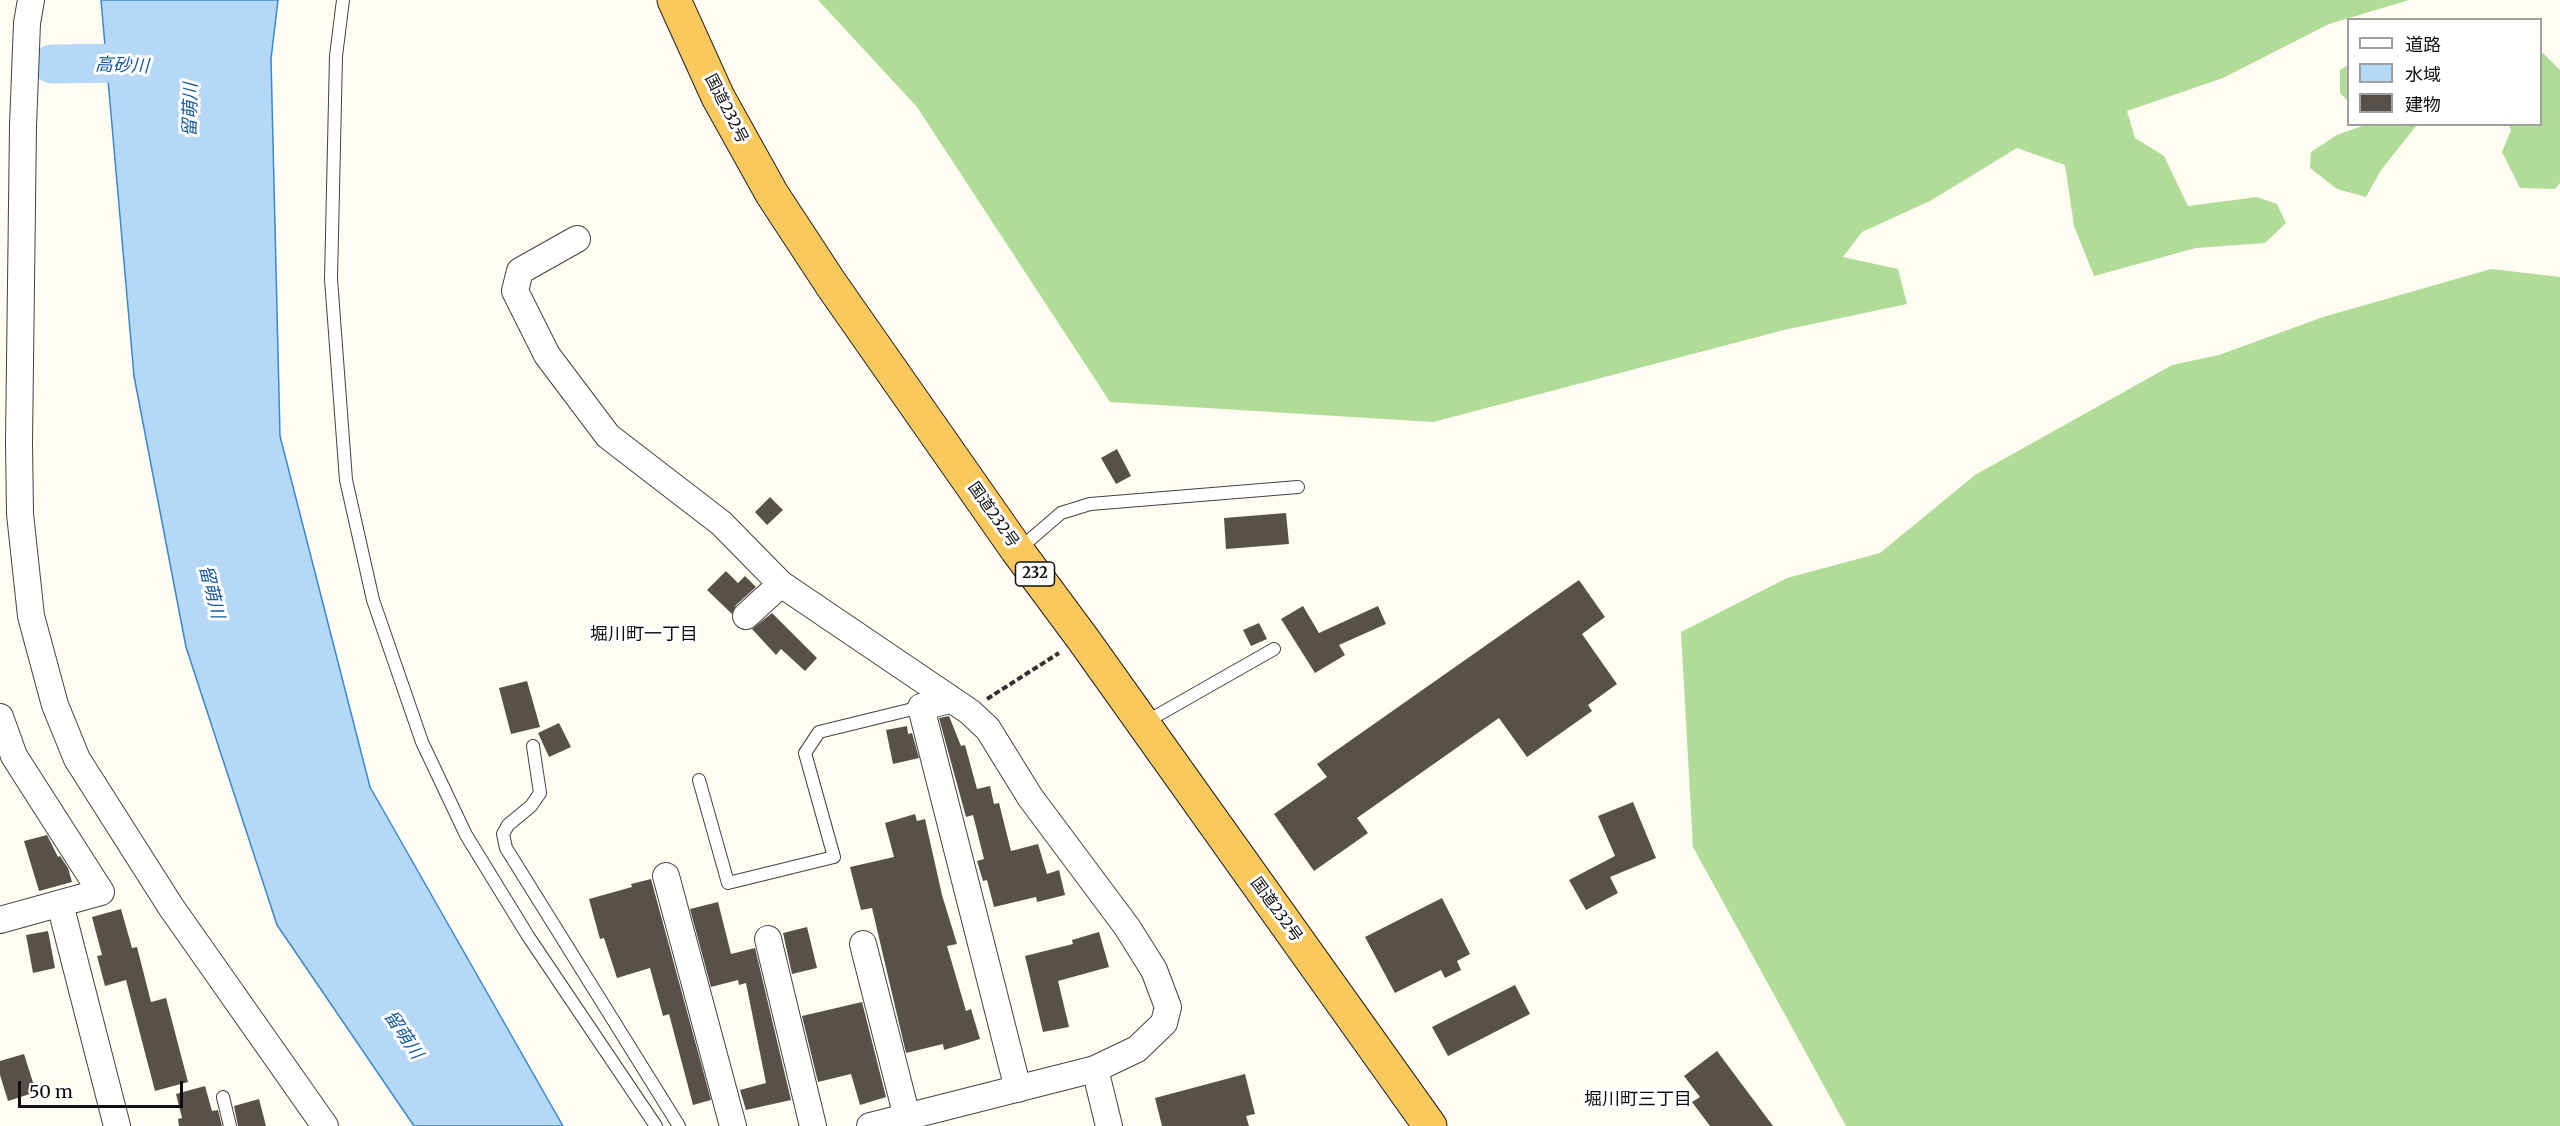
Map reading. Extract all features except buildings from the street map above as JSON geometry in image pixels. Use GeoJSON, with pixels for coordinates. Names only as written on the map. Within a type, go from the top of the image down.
{"type":"FeatureCollection","features":[{"type":"Feature","properties":{"kind":"highway","name":"国道232号"},"geometry":{"type":"LineString","coordinates":[[674,0],[718,97],[772,194],[831,284],[1017,550],[1430,1126]]}},
{"type":"Feature","properties":{"kind":"street"},"geometry":{"type":"LineString","coordinates":[[31,0],[27,23],[23,126],[20,514],[31,616],[55,705],[77,759],[171,907],[325,1126]]}},
{"type":"Feature","properties":{"kind":"street"},"geometry":{"type":"LineString","coordinates":[[577,239],[520,271],[516,291],[548,355],[608,436],[721,524],[781,584],[960,706],[988,729],[1030,797],[1127,927],[1154,970],[1168,1007],[1164,1023],[1137,1049],[1095,1069],[1018,1089],[923,1118],[870,1126]]}},
{"type":"Feature","properties":{"kind":"street"},"geometry":{"type":"LineString","coordinates":[[746,616],[781,584]]}},
{"type":"Feature","properties":{"kind":"street"},"geometry":{"type":"LineString","coordinates":[[960,706],[921,707],[1018,1089]]}},
{"type":"Feature","properties":{"kind":"street"},"geometry":{"type":"LineString","coordinates":[[0,717],[7,758],[100,892],[0,920]]}},
{"type":"Feature","properties":{"kind":"street"},"geometry":{"type":"LineString","coordinates":[[666,876],[733,1126]]}},
{"type":"Feature","properties":{"kind":"street"},"geometry":{"type":"LineString","coordinates":[[60,904],[117,1126]]}},
{"type":"Feature","properties":{"kind":"street"},"geometry":{"type":"LineString","coordinates":[[768,939],[813,1126]]}},
{"type":"Feature","properties":{"kind":"street"},"geometry":{"type":"LineString","coordinates":[[863,944],[923,1118]]}},
{"type":"Feature","properties":{"kind":"street"},"geometry":{"type":"LineString","coordinates":[[1095,1069],[1109,1126]]}},
{"type":"Feature","properties":{"kind":"lane"},"geometry":{"type":"LineString","coordinates":[[344,0],[336,56],[331,279],[346,480],[373,600],[422,742],[465,835],[528,936],[656,1126]]}},
{"type":"Feature","properties":{"kind":"lane"},"geometry":{"type":"LineString","coordinates":[[1017,550],[1061,513],[1090,504],[1298,487]]}},
{"type":"Feature","properties":{"kind":"lane"},"geometry":{"type":"LineString","coordinates":[[1143,724],[1274,649]]}},
{"type":"Feature","properties":{"kind":"lane"},"geometry":{"type":"LineString","coordinates":[[699,780],[728,884],[834,857],[805,753],[819,732],[921,707]]}},
{"type":"Feature","properties":{"kind":"lane"},"geometry":{"type":"LineString","coordinates":[[533,746],[540,793],[531,806],[508,825],[503,834],[506,848],[679,1126]]}},
{"type":"Feature","properties":{"kind":"lane"},"geometry":{"type":"LineString","coordinates":[[223,1096],[230,1126]]}},
{"type":"Feature","properties":{"kind":"path"},"geometry":{"type":"LineString","coordinates":[[960,706],[1001,688],[1083,639]]}},
{"type":"Feature","properties":{"kind":"green space"},"geometry":{"type":"Polygon","coordinates":[[[818,0],[2409,0],[2329,24],[2223,78],[2127,111],[2135,138],[2164,156],[2188,206],[2257,197],[2277,204],[2286,223],[2265,243],[2196,248],[2094,276],[2074,226],[2065,165],[2017,148],[1930,201],[1862,232],[1843,257],[1898,269],[1907,304],[1784,330],[1433,422],[1110,402],[917,107],[818,0]]]}},
{"type":"Feature","properties":{"kind":"green space"},"geometry":{"type":"Polygon","coordinates":[[[2543,53],[2560,70],[2560,183],[2555,189],[2520,188],[2502,152],[2511,130],[2509,126],[2542,126],[2543,53]]]}},
{"type":"Feature","properties":{"kind":"green space"},"geometry":{"type":"Polygon","coordinates":[[[2347,66],[2347,100],[2340,93],[2340,70],[2347,66]]]}},
{"type":"Feature","properties":{"kind":"green space"},"geometry":{"type":"Polygon","coordinates":[[[2362,126],[2416,126],[2381,170],[2366,197],[2337,189],[2310,168],[2311,152],[2337,135],[2362,126]]]}},
{"type":"Feature","properties":{"kind":"green space"},"geometry":{"type":"Polygon","coordinates":[[[2491,269],[2560,277],[2560,1126],[1846,1126],[1693,847],[1681,632],[1787,578],[1880,553],[1975,475],[2172,365],[2219,355],[2323,317],[2491,269]]]}},
{"type":"Feature","properties":{"kind":"water","name":"留萌川"},"geometry":{"type":"Polygon","coordinates":[[[101,0],[278,0],[271,59],[280,436],[370,787],[563,1126],[414,1126],[277,925],[186,647],[134,376],[101,0]]]}},
{"type":"Feature","properties":{"kind":"waterway","name":"高砂川"},"geometry":{"type":"LineString","coordinates":[[52,64],[160,65]]}},
{"type":"Feature","properties":{"kind":"district","name":"堀川町一丁目"},"geometry":{"type":"Point","coordinates":[644,635]}},
{"type":"Feature","properties":{"kind":"district","name":"堀川町三丁目"},"geometry":{"type":"Point","coordinates":[1638,1100]}}]}
